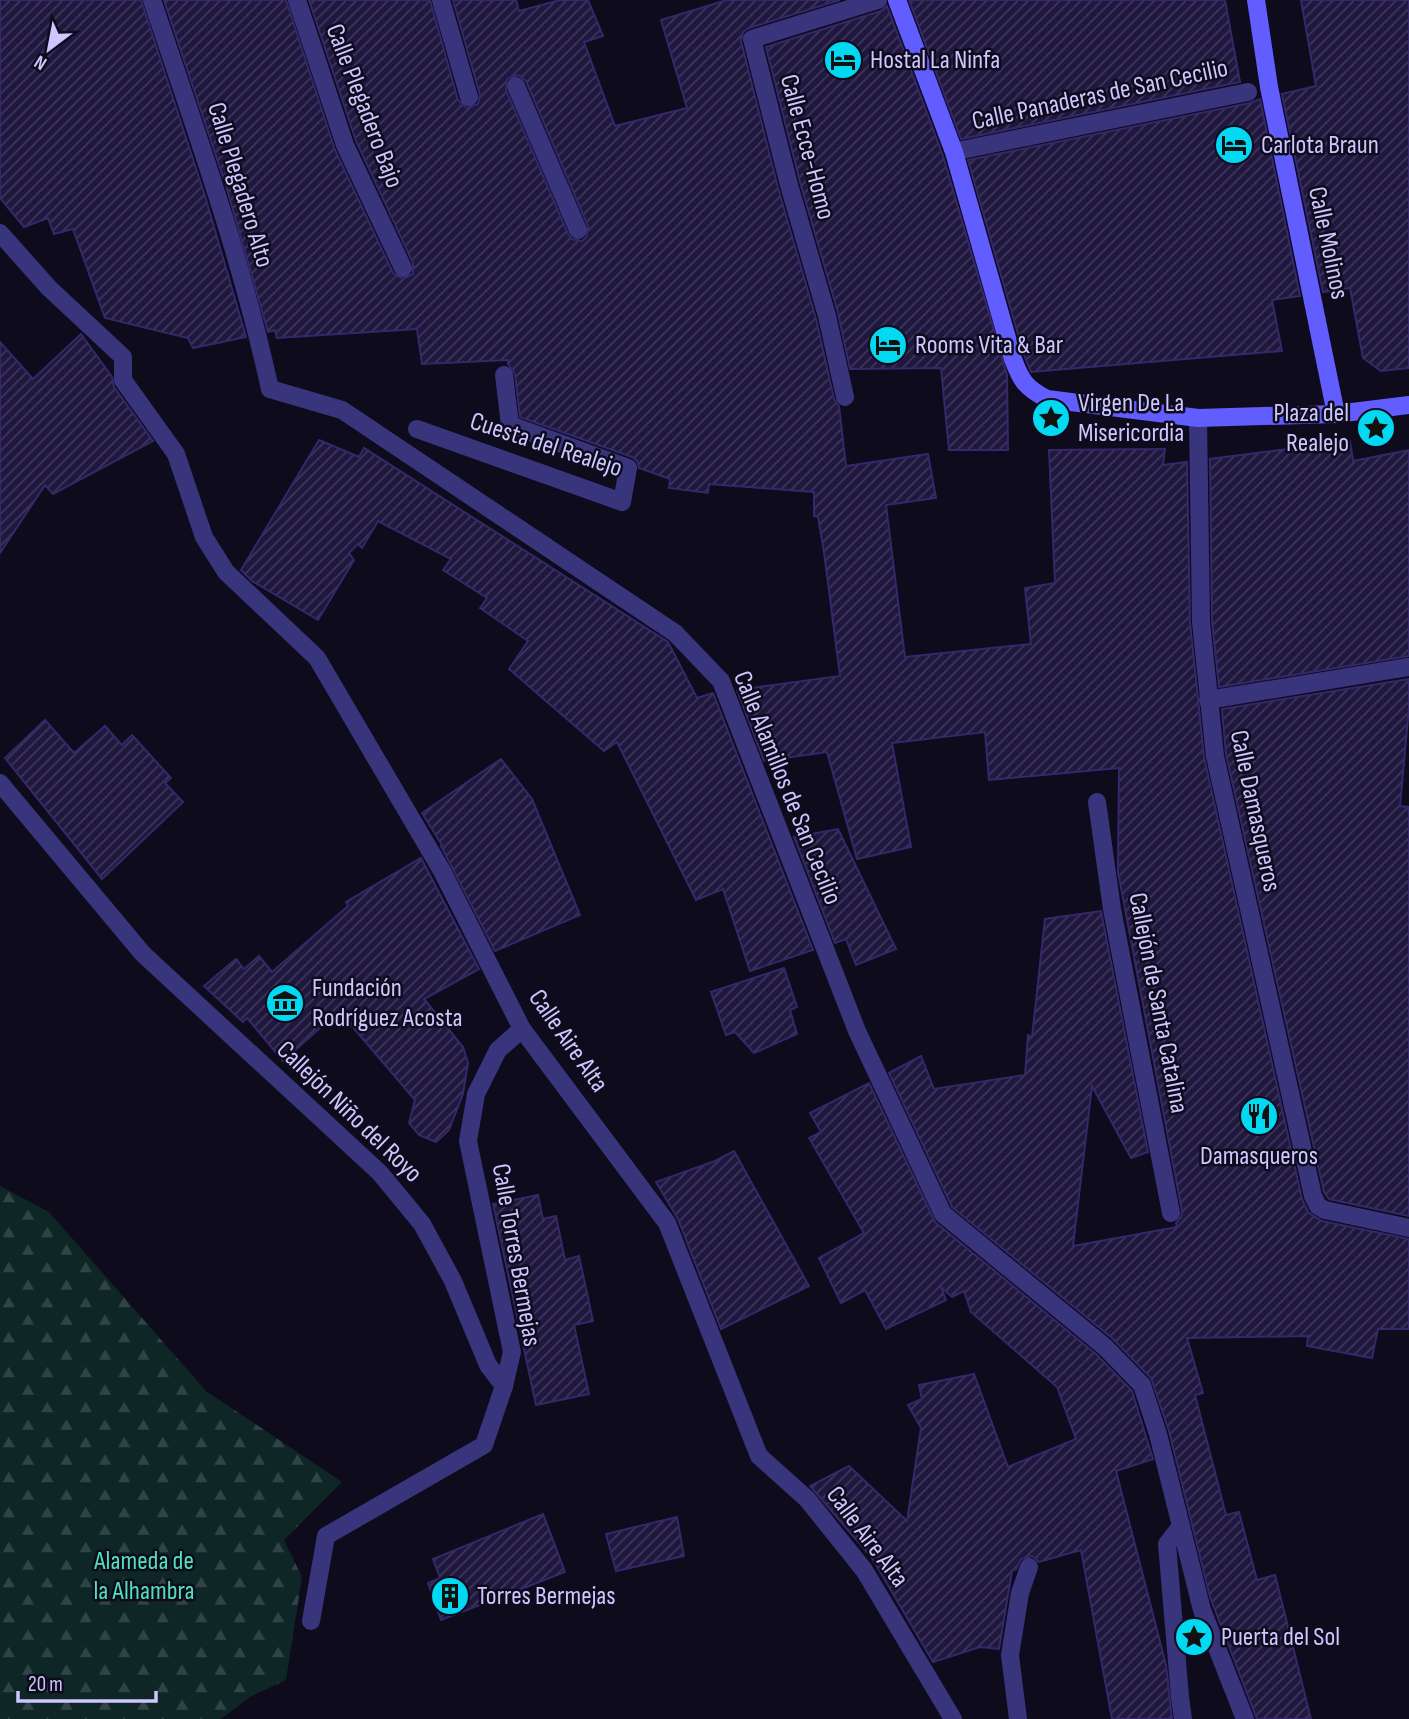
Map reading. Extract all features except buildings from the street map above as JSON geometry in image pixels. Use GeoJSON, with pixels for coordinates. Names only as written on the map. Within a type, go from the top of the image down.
{"type":"FeatureCollection","features":[{"type":"Feature","properties":{"kind":"street","name":"Calle Plegadero Alto"},"geometry":{"type":"LineString","coordinates":[[152,0],[217,193],[257,328],[270,389],[342,410],[404,452]]}},
{"type":"Feature","properties":{"kind":"street","name":"Calle Plegadero Bajo"},"geometry":{"type":"LineString","coordinates":[[297,0],[345,145],[403,268]]}},
{"type":"Feature","properties":{"kind":"street"},"geometry":{"type":"LineString","coordinates":[[441,0],[469,97]]}},
{"type":"Feature","properties":{"kind":"street","name":"Calle Ecce-Homo"},"geometry":{"type":"LineString","coordinates":[[845,397],[827,316],[789,185],[752,38],[878,0]]}},
{"type":"Feature","properties":{"kind":"street"},"geometry":{"type":"LineString","coordinates":[[897,0],[954,152],[1013,359],[1019,376],[1030,390],[1047,399],[1198,418],[1336,414],[1409,405]]}},
{"type":"Feature","properties":{"kind":"street","name":"Calle Molinos"},"geometry":{"type":"LineString","coordinates":[[1256,0],[1269,87],[1336,414]]}},
{"type":"Feature","properties":{"kind":"street"},"geometry":{"type":"LineString","coordinates":[[516,86],[578,230]]}},
{"type":"Feature","properties":{"kind":"street","name":"Calle Panaderas de San Cecilio"},"geometry":{"type":"LineString","coordinates":[[962,150],[1248,92]]}},
{"type":"Feature","properties":{"kind":"street","name":"Calle Aire Alta"},"geometry":{"type":"LineString","coordinates":[[0,233],[50,288],[123,357],[123,380],[176,454],[204,537],[226,572],[317,658],[442,871],[522,1029],[667,1223],[759,1456],[807,1499],[864,1570],[953,1719]]}},
{"type":"Feature","properties":{"kind":"street","name":"Cuesta del Realejo"},"geometry":{"type":"LineString","coordinates":[[417,429],[622,502],[628,468],[510,425],[504,375]]}},
{"type":"Feature","properties":{"kind":"street","name":"Calle Damasqueros"},"geometry":{"type":"LineString","coordinates":[[1198,418],[1201,622],[1214,756],[1313,1196],[1318,1206],[1325,1210],[1409,1228]]}},
{"type":"Feature","properties":{"kind":"street","name":"Calle Alamillos de San Cecilio"},"geometry":{"type":"LineString","coordinates":[[404,452],[675,633],[721,681],[857,1031],[943,1214],[1105,1347],[1142,1385],[1158,1434],[1202,1610],[1245,1719]]}},
{"type":"Feature","properties":{"kind":"street"},"geometry":{"type":"LineString","coordinates":[[1208,699],[1409,667]]}},
{"type":"Feature","properties":{"kind":"street","name":"Callejón Niño del Royo"},"geometry":{"type":"LineString","coordinates":[[0,783],[143,954],[380,1172],[422,1224],[453,1281],[488,1365],[504,1386]]}},
{"type":"Feature","properties":{"kind":"street","name":"Callejón de Santa Catalina"},"geometry":{"type":"LineString","coordinates":[[1097,802],[1112,909],[1171,1213]]}},
{"type":"Feature","properties":{"kind":"street","name":"Calle Torres Bermejas"},"geometry":{"type":"LineString","coordinates":[[311,1621],[326,1535],[484,1445],[504,1386],[512,1352],[468,1140],[476,1094],[498,1050],[522,1029]]}},
{"type":"Feature","properties":{"kind":"street"},"geometry":{"type":"LineString","coordinates":[[1181,1526],[1167,1544],[1183,1719]]}},
{"type":"Feature","properties":{"kind":"street"},"geometry":{"type":"LineString","coordinates":[[1018,1719],[1010,1655],[1020,1593],[1029,1567]]}},
{"type":"Feature","properties":{"kind":"green space","name":"Alameda de la Alhambra"},"geometry":{"type":"Polygon","coordinates":[[[0,1186],[49,1212],[206,1391],[342,1482],[284,1540],[302,1577],[286,1680],[250,1697],[221,1719],[0,1719],[0,1186]]]}},
{"type":"Feature","properties":{"kind":"place","name":"Hostal La Ninfa"},"geometry":{"type":"Point","coordinates":[843,60]}},
{"type":"Feature","properties":{"kind":"place","name":"Carlota Braun"},"geometry":{"type":"Point","coordinates":[1234,145]}},
{"type":"Feature","properties":{"kind":"place","name":"Rooms Vita & Bar"},"geometry":{"type":"Point","coordinates":[888,345]}},
{"type":"Feature","properties":{"kind":"place","name":"Virgen De La Misericordia"},"geometry":{"type":"Point","coordinates":[1051,418]}},
{"type":"Feature","properties":{"kind":"place","name":"Plaza del Realejo"},"geometry":{"type":"Point","coordinates":[1376,428]}},
{"type":"Feature","properties":{"kind":"place","name":"Fundación Rodríguez Acosta"},"geometry":{"type":"Point","coordinates":[285,1003]}},
{"type":"Feature","properties":{"kind":"place","name":"Damasqueros"},"geometry":{"type":"Point","coordinates":[1259,1116]}},
{"type":"Feature","properties":{"kind":"place","name":"Torres Bermejas"},"geometry":{"type":"Point","coordinates":[450,1596]}},
{"type":"Feature","properties":{"kind":"place","name":"Puerta del Sol"},"geometry":{"type":"Point","coordinates":[1194,1637]}}]}
